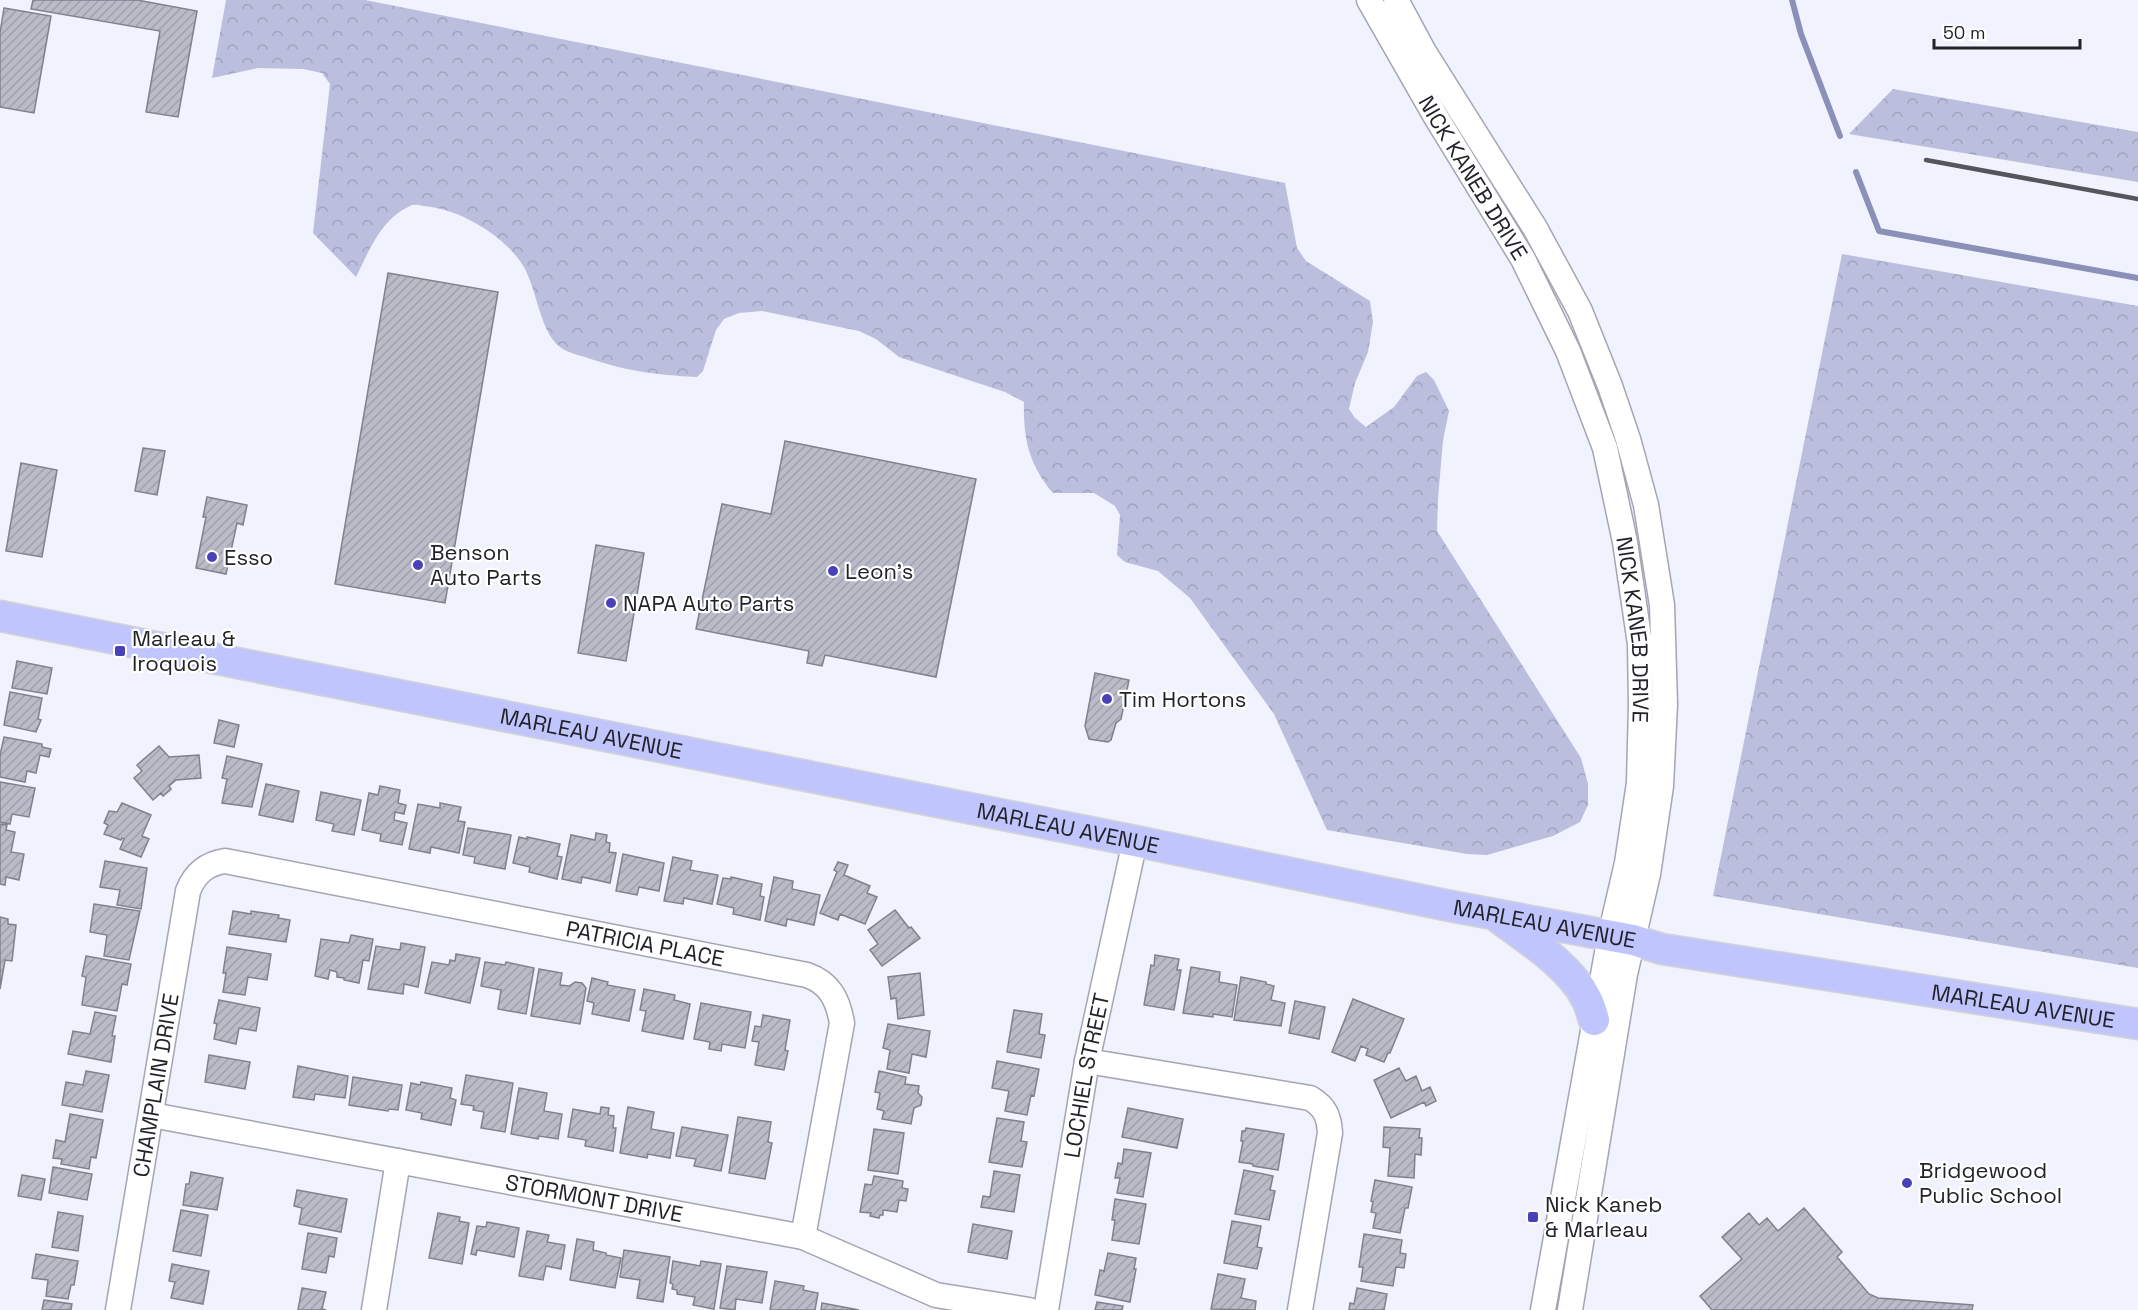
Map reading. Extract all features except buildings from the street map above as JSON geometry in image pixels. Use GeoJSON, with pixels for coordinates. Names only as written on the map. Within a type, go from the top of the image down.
{"type":"FeatureCollection","features":[{"type":"Feature","properties":{"kind":"main road","name":"MARLEAU AVENUE"},"geometry":{"type":"LineString","coordinates":[[0,616],[1135,841],[1494,915],[1622,938],[1673,951],[2138,1024]]}},
{"type":"Feature","properties":{"kind":"main road"},"geometry":{"type":"LineString","coordinates":[[1494,915],[1548,956],[1575,981],[1586,997],[1594,1020]]}},
{"type":"Feature","properties":{"kind":"street","name":"NICK KANEB DRIVE"},"geometry":{"type":"LineString","coordinates":[[1369,0],[1436,117],[1523,259],[1568,351],[1605,448],[1625,542],[1640,644],[1639,783],[1627,863],[1622,938],[1625,974],[1570,1310]]}},
{"type":"Feature","properties":{"kind":"street","name":"NICK KANEB DRIVE"},"geometry":{"type":"LineString","coordinates":[[1396,0],[1424,52],[1535,228],[1580,311],[1628,439],[1646,505],[1662,604],[1665,704],[1661,786],[1648,874],[1622,938],[1594,1020],[1543,1310]]}},
{"type":"Feature","properties":{"kind":"street","name":"LOCHIEL STREET"},"geometry":{"type":"LineString","coordinates":[[1046,1310],[1087,1061],[1135,841]]}},
{"type":"Feature","properties":{"kind":"street","name":"PATRICIA PLACE"},"geometry":{"type":"LineString","coordinates":[[206,866],[225,861],[807,975],[820,981],[836,1000],[842,1023],[803,1237]]}},
{"type":"Feature","properties":{"kind":"street","name":"CHAMPLAIN DRIVE"},"geometry":{"type":"LineString","coordinates":[[118,1310],[189,891],[192,881],[206,866]]}},
{"type":"Feature","properties":{"kind":"street"},"geometry":{"type":"LineString","coordinates":[[1087,1061],[1310,1098],[1322,1105],[1329,1118],[1330,1133],[1300,1310]]}},
{"type":"Feature","properties":{"kind":"street","name":"STORMONT DRIVE"},"geometry":{"type":"LineString","coordinates":[[152,1115],[803,1237],[936,1295],[1029,1310]]}},
{"type":"Feature","properties":{"kind":"street"},"geometry":{"type":"LineString","coordinates":[[374,1310],[398,1161]]}},
{"type":"Feature","properties":{"kind":"green space"},"geometry":{"type":"Polygon","coordinates":[[[226,0],[365,0],[1285,183],[1297,248],[1306,261],[1370,301],[1373,322],[1368,352],[1355,383],[1349,409],[1355,418],[1366,427],[1394,407],[1417,376],[1426,372],[1434,380],[1449,411],[1443,440],[1437,531],[1581,758],[1588,784],[1588,805],[1580,822],[1553,836],[1487,855],[1467,854],[1327,830],[1274,714],[1190,598],[1158,571],[1125,562],[1117,555],[1120,515],[1115,506],[1094,493],[1053,493],[1038,472],[1029,451],[1024,402],[1005,392],[899,357],[876,339],[859,331],[762,311],[739,313],[724,319],[716,330],[703,371],[697,377],[641,372],[576,354],[563,349],[553,339],[542,318],[526,270],[511,251],[477,224],[436,208],[412,205],[391,219],[377,237],[356,277],[313,233],[330,84],[322,73],[303,69],[258,68],[212,78],[226,0]]]}},
{"type":"Feature","properties":{"kind":"green space"},"geometry":{"type":"Polygon","coordinates":[[[1893,89],[2138,132],[2138,182],[1849,134],[1893,89]]]}},
{"type":"Feature","properties":{"kind":"green space"},"geometry":{"type":"Polygon","coordinates":[[[1842,254],[2138,306],[2138,968],[1713,896],[1842,254]]]}},
{"type":"Feature","properties":{"kind":"waterway"},"geometry":{"type":"LineString","coordinates":[[1792,0],[1801,34],[1840,136]]}},
{"type":"Feature","properties":{"kind":"waterway"},"geometry":{"type":"LineString","coordinates":[[1856,172],[1879,231],[2138,278]]}},
{"type":"Feature","properties":{"kind":"railway"},"geometry":{"type":"LineString","coordinates":[[1926,160],[2138,199]]}},
{"type":"Feature","properties":{"kind":"place","name":"Esso"},"geometry":{"type":"Point","coordinates":[212,557]}},
{"type":"Feature","properties":{"kind":"place","name":"Benson Auto Parts"},"geometry":{"type":"Point","coordinates":[418,565]}},
{"type":"Feature","properties":{"kind":"place","name":"Leon's"},"geometry":{"type":"Point","coordinates":[833,571]}},
{"type":"Feature","properties":{"kind":"place","name":"NAPA Auto Parts"},"geometry":{"type":"Point","coordinates":[611,603]}},
{"type":"Feature","properties":{"kind":"place","name":"Marleau & Iroquois"},"geometry":{"type":"Point","coordinates":[120,651]}},
{"type":"Feature","properties":{"kind":"place","name":"Tim Hortons"},"geometry":{"type":"Point","coordinates":[1107,699]}},
{"type":"Feature","properties":{"kind":"place","name":"Bridgewood Public School"},"geometry":{"type":"Point","coordinates":[1907,1183]}},
{"type":"Feature","properties":{"kind":"place","name":"Nick Kaneb & Marleau"},"geometry":{"type":"Point","coordinates":[1533,1217]}}]}
